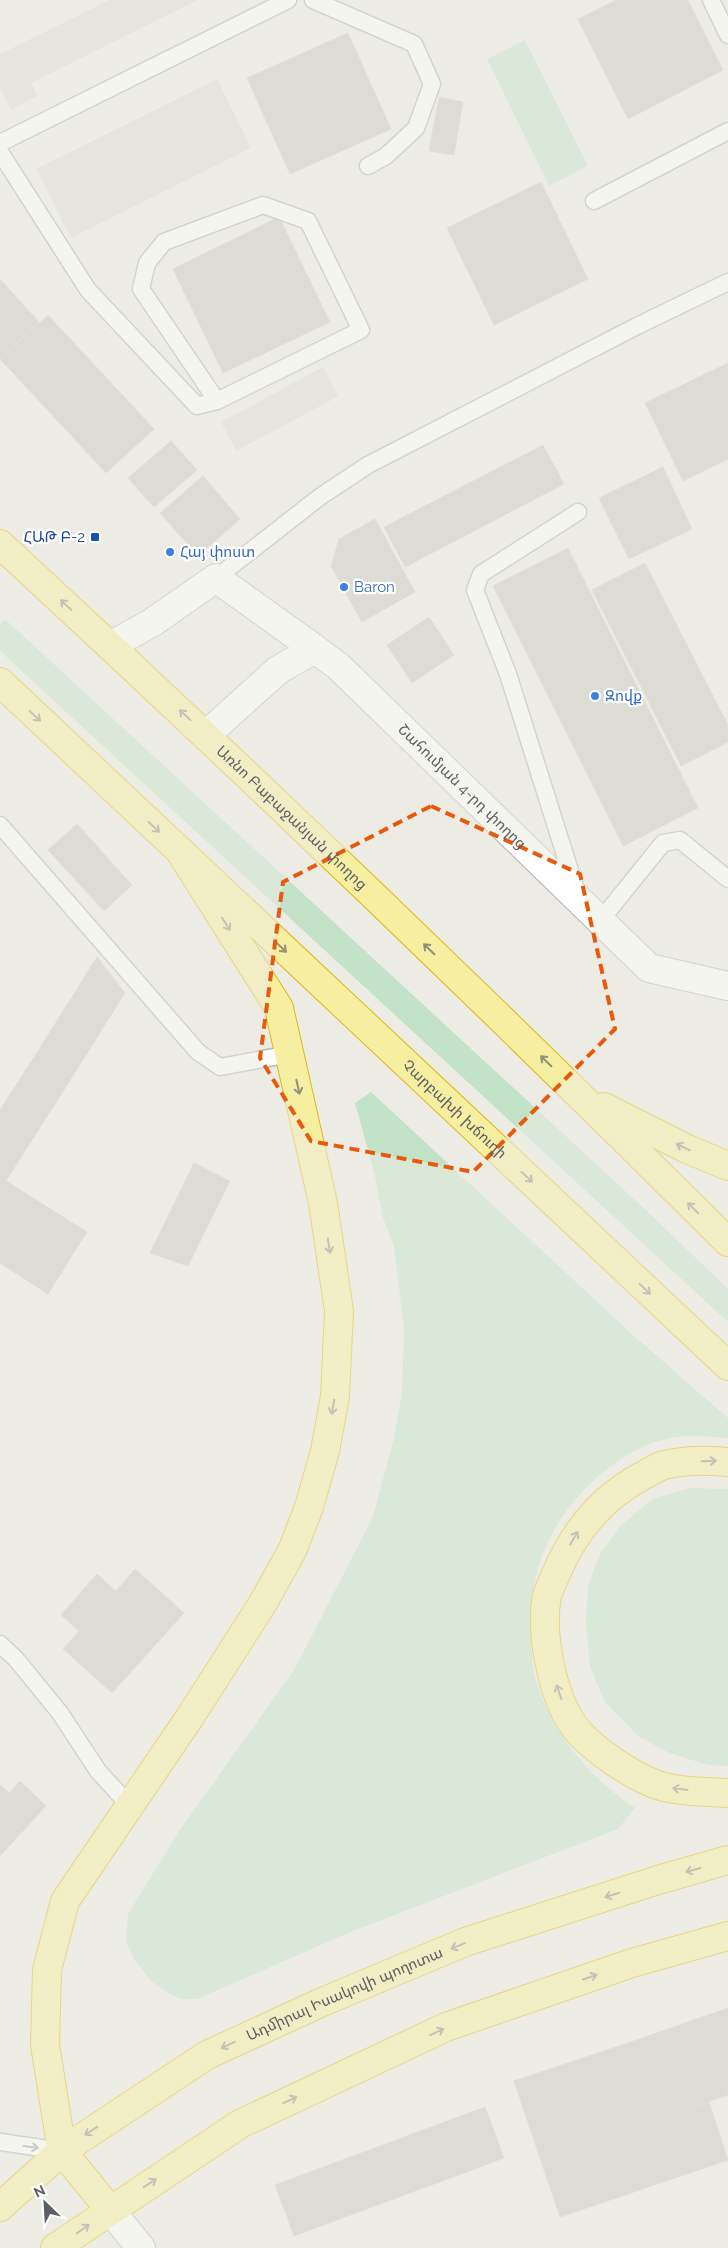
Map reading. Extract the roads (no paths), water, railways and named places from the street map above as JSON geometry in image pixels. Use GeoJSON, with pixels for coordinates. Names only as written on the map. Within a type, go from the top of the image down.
{"type":"FeatureCollection","features":[{"type":"Feature","properties":{"kind":"highway","name":"Առնո Բաբաջանյան փողոց"},"geometry":{"type":"LineString","coordinates":[[0,544],[206,735],[581,1095]]}},
{"type":"Feature","properties":{"kind":"highway"},"geometry":{"type":"LineString","coordinates":[[0,682],[181,853],[279,1008],[323,1203],[339,1311],[335,1396],[325,1451],[309,1507],[292,1552],[263,1603],[206,1693],[65,1901],[47,1970],[45,2045],[62,2151],[110,2210]]}},
{"type":"Feature","properties":{"kind":"highway","name":"Չարբախի խճուղի"},"geometry":{"type":"LineString","coordinates":[[181,853],[728,1366]]}},
{"type":"Feature","properties":{"kind":"highway"},"geometry":{"type":"LineString","coordinates":[[581,1095],[687,1149],[728,1166]]}},
{"type":"Feature","properties":{"kind":"highway"},"geometry":{"type":"LineString","coordinates":[[581,1095],[728,1242]]}},
{"type":"Feature","properties":{"kind":"highway"},"geometry":{"type":"LineString","coordinates":[[728,1462],[712,1460],[663,1465],[626,1484],[600,1506],[578,1531],[561,1562],[548,1595],[546,1626],[549,1658],[558,1695],[574,1727],[624,1770],[664,1786],[728,1793]]}},
{"type":"Feature","properties":{"kind":"highway","name":"Ադմիրալ Իսակովի պողոտա"},"geometry":{"type":"LineString","coordinates":[[0,2207],[62,2151],[207,2054],[320,2003],[465,1942],[658,1880],[728,1860]]}},
{"type":"Feature","properties":{"kind":"highway"},"geometry":{"type":"LineString","coordinates":[[55,2248],[240,2124],[446,2028],[632,1963],[728,1936]]}},
{"type":"Feature","properties":{"kind":"street"},"geometry":{"type":"LineString","coordinates":[[110,646],[153,622],[216,578]]}},
{"type":"Feature","properties":{"kind":"street","name":"Շահումյան 4-րդ փողոց"},"geometry":{"type":"LineString","coordinates":[[216,578],[338,666],[600,922],[650,968],[728,986]]}},
{"type":"Feature","properties":{"kind":"street"},"geometry":{"type":"LineString","coordinates":[[206,735],[278,670],[315,649]]}},
{"type":"Feature","properties":{"kind":"street"},"geometry":{"type":"LineString","coordinates":[[110,2210],[141,2248]]}},
{"type":"Feature","properties":{"kind":"lane"},"geometry":{"type":"LineString","coordinates":[[0,143],[288,0]]}},
{"type":"Feature","properties":{"kind":"lane"},"geometry":{"type":"LineString","coordinates":[[314,0],[414,44],[432,84],[416,128],[386,156],[368,166]]}},
{"type":"Feature","properties":{"kind":"lane"},"geometry":{"type":"LineString","coordinates":[[715,1],[728,35]]}},
{"type":"Feature","properties":{"kind":"lane"},"geometry":{"type":"LineString","coordinates":[[594,201],[728,131]]}},
{"type":"Feature","properties":{"kind":"lane"},"geometry":{"type":"LineString","coordinates":[[0,152],[88,290],[197,406],[217,401],[361,330],[308,221],[263,205],[164,242],[147,263],[141,289],[217,401]]}},
{"type":"Feature","properties":{"kind":"lane"},"geometry":{"type":"LineString","coordinates":[[216,578],[321,496],[368,465],[637,326],[728,282]]}},
{"type":"Feature","properties":{"kind":"lane"},"geometry":{"type":"LineString","coordinates":[[578,512],[481,574],[475,590],[508,674],[579,900]]}},
{"type":"Feature","properties":{"kind":"lane"},"geometry":{"type":"LineString","coordinates":[[0,825],[198,1052],[220,1067],[290,1054]]}},
{"type":"Feature","properties":{"kind":"lane"},"geometry":{"type":"LineString","coordinates":[[600,922],[663,843],[680,840],[728,879]]}},
{"type":"Feature","properties":{"kind":"lane"},"geometry":{"type":"LineString","coordinates":[[0,1644],[16,1659],[54,1706],[98,1771],[130,1806]]}},
{"type":"Feature","properties":{"kind":"lane"},"geometry":{"type":"LineString","coordinates":[[0,2142],[62,2151]]}},
{"type":"Feature","properties":{"kind":"place","name":"ՀԱԹ Բ-2"},"geometry":{"type":"Point","coordinates":[95,537]}},
{"type":"Feature","properties":{"kind":"place","name":"Հայ փոստ"},"geometry":{"type":"Point","coordinates":[170,552]}},
{"type":"Feature","properties":{"kind":"place","name":"Baron"},"geometry":{"type":"Point","coordinates":[344,587]}},
{"type":"Feature","properties":{"kind":"place","name":"Զովք"},"geometry":{"type":"Point","coordinates":[595,696]}}]}
